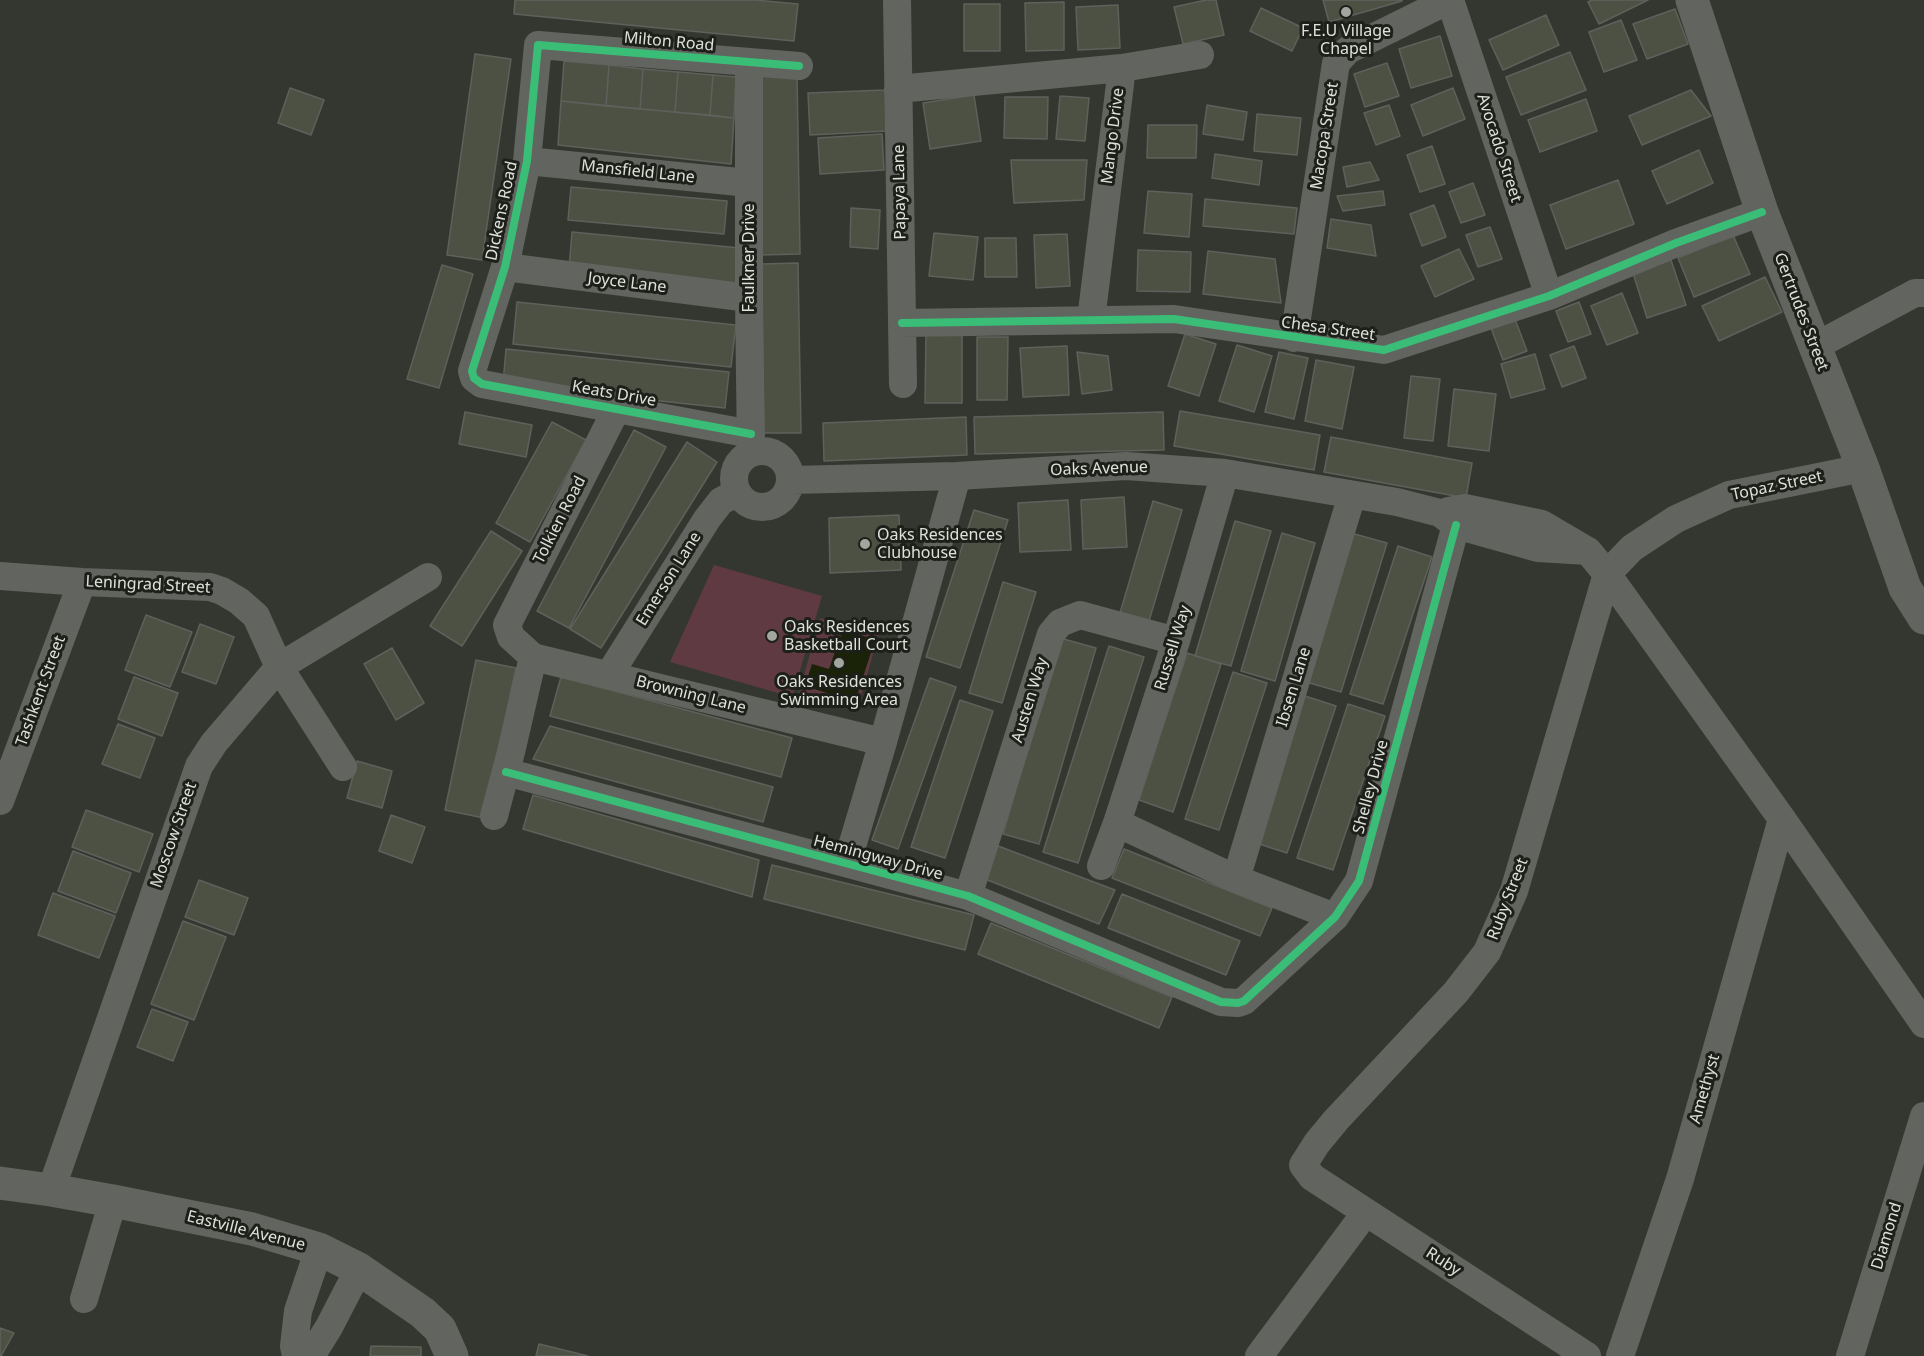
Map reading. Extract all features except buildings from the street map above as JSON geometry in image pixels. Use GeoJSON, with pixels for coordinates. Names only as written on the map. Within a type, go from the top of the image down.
{"type":"FeatureCollection","features":[{"type":"Feature","properties":{"kind":"street","name":"Papaya Lane"},"geometry":{"type":"LineString","coordinates":[[897,0],[903,384]]}},
{"type":"Feature","properties":{"kind":"street","name":"Avocado Street"},"geometry":{"type":"LineString","coordinates":[[1449,0],[1549,296]]}},
{"type":"Feature","properties":{"kind":"street","name":"Macopa Street"},"geometry":{"type":"LineString","coordinates":[[1294,338],[1336,63],[1348,50],[1449,0]]}},
{"type":"Feature","properties":{"kind":"street","name":"Gertrudes Street"},"geometry":{"type":"LineString","coordinates":[[1692,0],[1762,212],[1863,468],[1905,588],[1924,618]]}},
{"type":"Feature","properties":{"kind":"street","name":"Milton Road"},"geometry":{"type":"LineString","coordinates":[[538,45],[799,66]]}},
{"type":"Feature","properties":{"kind":"street","name":"Dickens Road"},"geometry":{"type":"LineString","coordinates":[[474,378],[472,370],[505,267],[527,161],[538,45]]}},
{"type":"Feature","properties":{"kind":"street"},"geometry":{"type":"LineString","coordinates":[[1122,68],[1200,55]]}},
{"type":"Feature","properties":{"kind":"street","name":"Faulkner Drive"},"geometry":{"type":"LineString","coordinates":[[748,62],[748,298],[751,444]]}},
{"type":"Feature","properties":{"kind":"street","name":"Mango Drive"},"geometry":{"type":"LineString","coordinates":[[898,89],[1122,68],[1091,320]]}},
{"type":"Feature","properties":{"kind":"street","name":"Mansfield Lane"},"geometry":{"type":"LineString","coordinates":[[527,161],[749,183]]}},
{"type":"Feature","properties":{"kind":"street","name":"Chesa Street"},"geometry":{"type":"LineString","coordinates":[[902,323],[1174,319],[1384,350],[1549,296],[1676,243],[1762,212]]}},
{"type":"Feature","properties":{"kind":"street","name":"Joyce Lane"},"geometry":{"type":"LineString","coordinates":[[505,267],[748,298]]}},
{"type":"Feature","properties":{"kind":"street"},"geometry":{"type":"LineString","coordinates":[[1814,347],[1915,293],[1924,293]]}},
{"type":"Feature","properties":{"kind":"street","name":"Keats Drive"},"geometry":{"type":"LineString","coordinates":[[474,378],[482,384],[617,408],[751,444]]}},
{"type":"Feature","properties":{"kind":"street","name":"Tolkien Road"},"geometry":{"type":"LineString","coordinates":[[533,657],[508,633],[507,625],[617,408]]}},
{"type":"Feature","properties":{"kind":"street"},"geometry":{"type":"LineString","coordinates":[[751,444],[783,459],[789,469],[791,480],[789,490],[783,500],[774,506],[764,508],[753,507],[744,502],[737,493],[734,482],[735,470],[751,444]]}},
{"type":"Feature","properties":{"kind":"street","name":"Oaks Avenue"},"geometry":{"type":"LineString","coordinates":[[791,480],[957,476],[1126,466],[1225,472],[1398,502],[1448,519],[1465,508],[1542,524],[1588,551],[1607,574],[1782,819],[1924,1024]]}},
{"type":"Feature","properties":{"kind":"street","name":"Topaz Street"},"geometry":{"type":"LineString","coordinates":[[1607,574],[1632,548],[1676,519],[1729,495],[1863,468]]}},
{"type":"Feature","properties":{"kind":"street","name":"Russell Way"},"geometry":{"type":"LineString","coordinates":[[1101,866],[1176,641],[1225,472]]}},
{"type":"Feature","properties":{"kind":"street"},"geometry":{"type":"LineString","coordinates":[[847,863],[957,476]]}},
{"type":"Feature","properties":{"kind":"street","name":"Emerson Lane"},"geometry":{"type":"LineString","coordinates":[[609,675],[707,519],[721,501],[737,493]]}},
{"type":"Feature","properties":{"kind":"street","name":"Ibsen Lane"},"geometry":{"type":"LineString","coordinates":[[1236,879],[1352,495]]}},
{"type":"Feature","properties":{"kind":"street","name":"Shelley Drive"},"geometry":{"type":"LineString","coordinates":[[1230,1003],[1244,1001],[1335,917],[1359,881],[1448,519]]}},
{"type":"Feature","properties":{"kind":"street","name":"Ruby Street"},"geometry":{"type":"LineString","coordinates":[[1303,1165],[1336,1120],[1456,992],[1487,952],[1514,891],[1607,574]]}},
{"type":"Feature","properties":{"kind":"street","name":"Leningrad Street"},"geometry":{"type":"LineString","coordinates":[[0,576],[82,582],[210,586],[222,591],[239,601],[256,616],[279,667],[343,767]]}},
{"type":"Feature","properties":{"kind":"street","name":"Moscow Street"},"geometry":{"type":"LineString","coordinates":[[51,1190],[199,766],[214,743],[279,667],[428,577]]}},
{"type":"Feature","properties":{"kind":"street","name":"Tashkent Street"},"geometry":{"type":"LineString","coordinates":[[0,801],[82,582]]}},
{"type":"Feature","properties":{"kind":"street","name":"Austen Way"},"geometry":{"type":"LineString","coordinates":[[968,896],[1051,634],[1060,623],[1080,615],[1176,641]]}},
{"type":"Feature","properties":{"kind":"street"},"geometry":{"type":"LineString","coordinates":[[494,816],[533,657]]}},
{"type":"Feature","properties":{"kind":"street","name":"Browning Lane"},"geometry":{"type":"LineString","coordinates":[[533,657],[883,742]]}},
{"type":"Feature","properties":{"kind":"street","name":"Hemingway Drive"},"geometry":{"type":"LineString","coordinates":[[506,772],[968,896],[1221,1002],[1230,1003]]}},
{"type":"Feature","properties":{"kind":"street","name":"Amethyst"},"geometry":{"type":"LineString","coordinates":[[1620,1356],[1680,1179],[1782,819]]}},
{"type":"Feature","properties":{"kind":"street"},"geometry":{"type":"LineString","coordinates":[[1117,823],[1236,879],[1335,917]]}},
{"type":"Feature","properties":{"kind":"street","name":"Diamond"},"geometry":{"type":"LineString","coordinates":[[1850,1356],[1924,1116]]}},
{"type":"Feature","properties":{"kind":"street","name":"Ruby"},"geometry":{"type":"LineString","coordinates":[[1303,1165],[1312,1178],[1587,1356]]}},
{"type":"Feature","properties":{"kind":"street","name":"Eastville Avenue"},"geometry":{"type":"LineString","coordinates":[[0,1183],[112,1201],[252,1229],[318,1249],[358,1269],[423,1312],[440,1329],[452,1356]]}},
{"type":"Feature","properties":{"kind":"street"},"geometry":{"type":"LineString","coordinates":[[84,1299],[112,1201]]}},
{"type":"Feature","properties":{"kind":"street"},"geometry":{"type":"LineString","coordinates":[[1259,1356],[1366,1212]]}},
{"type":"Feature","properties":{"kind":"street"},"geometry":{"type":"LineString","coordinates":[[296,1356],[294,1346],[298,1311],[318,1249]]}},
{"type":"Feature","properties":{"kind":"street"},"geometry":{"type":"LineString","coordinates":[[311,1356],[329,1327],[358,1269]]}},
{"type":"Feature","properties":{"kind":"shaded area","name":"Oaks Residences Basketball Court"},"geometry":{"type":"Polygon","coordinates":[[[714,565],[822,596],[792,697],[670,662],[714,565]]]}},
{"type":"Feature","properties":{"kind":"shaded area","name":"Oaks Residences Swimming Area"},"geometry":{"type":"Polygon","coordinates":[[[820,618],[879,634],[857,709],[799,693],[820,618]]]}},
{"type":"Feature","properties":{"kind":"shaded area"},"geometry":{"type":"Polygon","coordinates":[[[843,629],[875,640],[855,702],[805,686],[812,664],[829,669],[843,629]]]}},
{"type":"Feature","properties":{"kind":"cycle path"},"geometry":{"type":"LineString","coordinates":[[751,434],[482,384],[474,378],[472,371],[505,267],[527,161],[538,45],[799,66]]}},
{"type":"Feature","properties":{"kind":"cycle path"},"geometry":{"type":"LineString","coordinates":[[902,323],[1174,319],[1384,350],[1549,296],[1676,243],[1762,212]]}},
{"type":"Feature","properties":{"kind":"cycle path"},"geometry":{"type":"LineString","coordinates":[[506,772],[968,896],[1221,1002],[1238,1003],[1244,1001],[1335,917],[1359,881],[1456,525]]}},
{"type":"Feature","properties":{"kind":"place","name":"F.E.U Village Chapel"},"geometry":{"type":"Point","coordinates":[1346,12]}},
{"type":"Feature","properties":{"kind":"place","name":"Oaks Residences Clubhouse"},"geometry":{"type":"Point","coordinates":[865,544]}},
{"type":"Feature","properties":{"kind":"place","name":"Oaks Residences Basketball Court"},"geometry":{"type":"Point","coordinates":[772,636]}},
{"type":"Feature","properties":{"kind":"place","name":"Oaks Residences Swimming Area"},"geometry":{"type":"Point","coordinates":[839,663]}}]}
